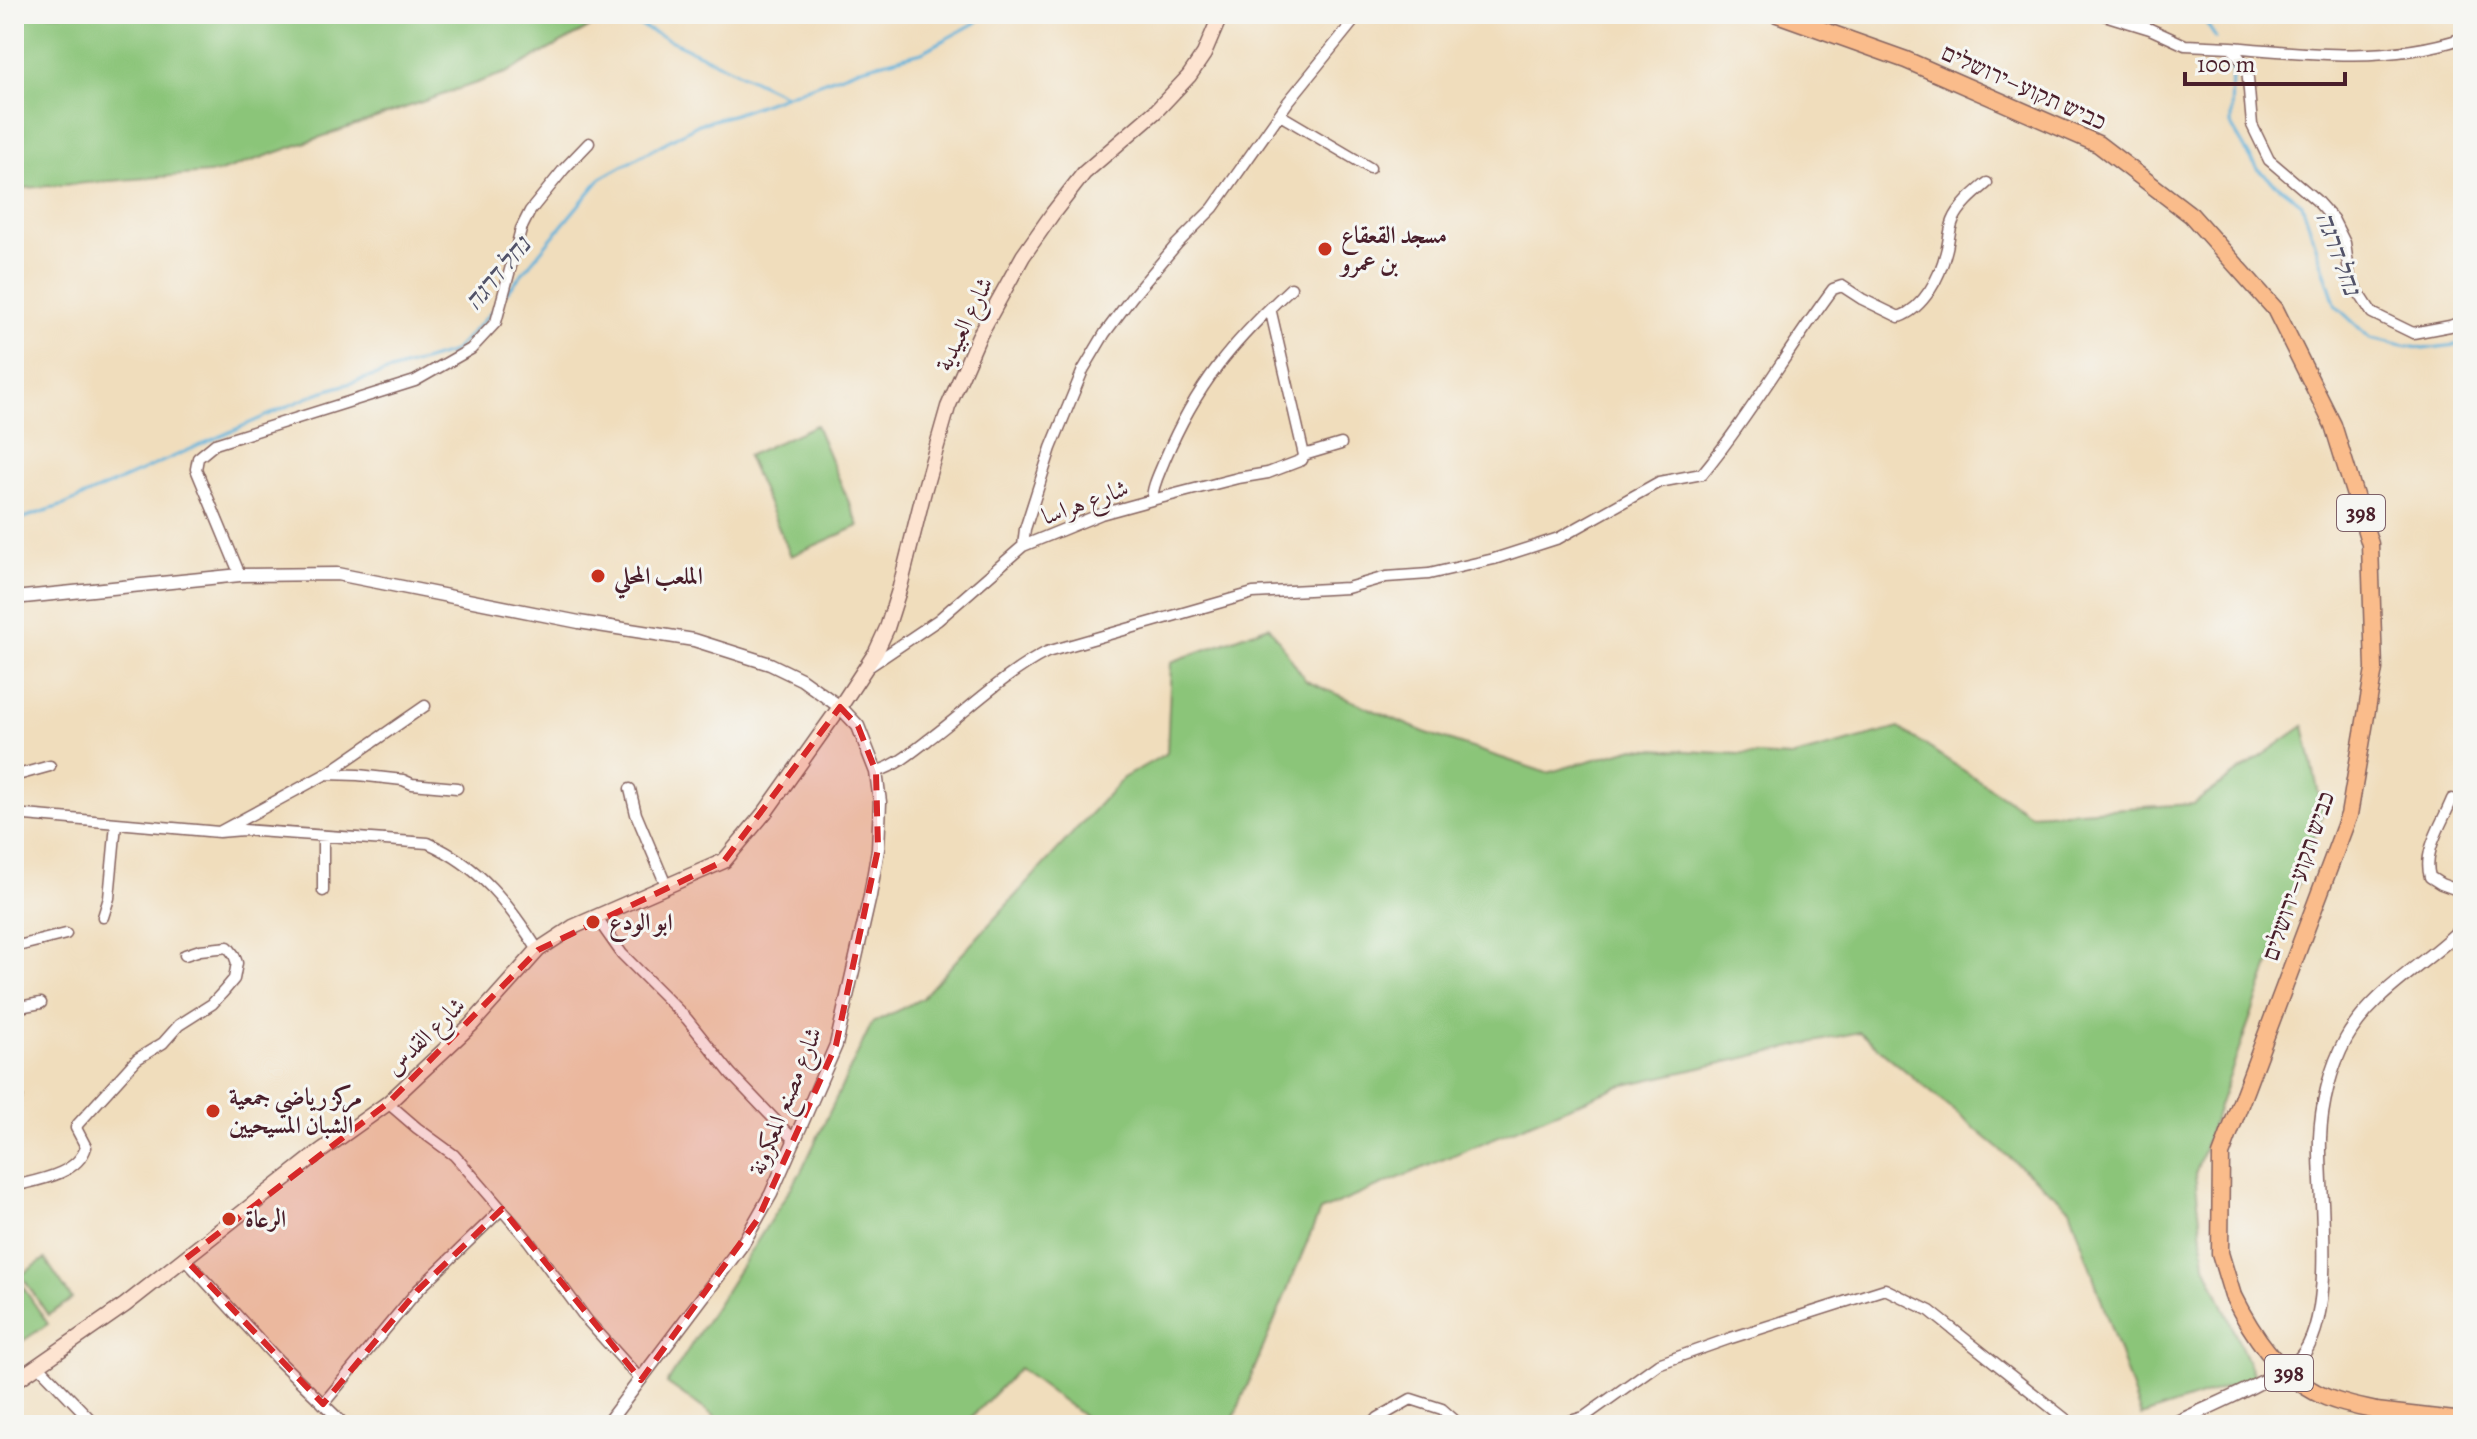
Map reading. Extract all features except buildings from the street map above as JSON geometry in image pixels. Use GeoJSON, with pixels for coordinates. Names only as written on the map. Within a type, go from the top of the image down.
{"type":"FeatureCollection","features":[{"type":"Feature","properties":{"kind":"main road","name":"شارع العبيدية"},"geometry":{"type":"LineString","coordinates":[[840,707],[865,670],[887,628],[948,407],[979,336],[1023,256],[1053,213],[1084,173],[1156,111],[1189,76],[1204,54],[1221,14]]}},
{"type":"Feature","properties":{"kind":"main road","name":"כביש תקוע–ירושלים"},"geometry":{"type":"LineString","coordinates":[[1777,14],[1906,60],[2098,144],[2191,215],[2275,309],[2333,425],[2370,544],[2374,669],[2349,815],[2221,1155],[2220,1253],[2233,1296],[2257,1338],[2293,1378],[2334,1400],[2376,1411],[2463,1421]]}},
{"type":"Feature","properties":{"kind":"main road","name":"شارع القدس"},"geometry":{"type":"LineString","coordinates":[[14,1382],[114,1313],[318,1153],[388,1103],[471,1025],[538,950],[573,927],[724,861],[766,811],[840,707]]}},
{"type":"Feature","properties":{"kind":"street"},"geometry":{"type":"LineString","coordinates":[[2101,14],[2150,29],[2185,45],[2302,53],[2373,53],[2435,48],[2463,38]]}},
{"type":"Feature","properties":{"kind":"street"},"geometry":{"type":"LineString","coordinates":[[1023,546],[1036,491],[1083,370],[1105,333],[1177,244],[1213,208],[1352,23]]}},
{"type":"Feature","properties":{"kind":"street"},"geometry":{"type":"LineString","coordinates":[[2231,47],[2247,67],[2252,125],[2269,160],[2316,200],[2333,219],[2345,243],[2350,279],[2372,313],[2413,333],[2463,321]]}},
{"type":"Feature","properties":{"kind":"street"},"geometry":{"type":"LineString","coordinates":[[1280,115],[1370,168]]}},
{"type":"Feature","properties":{"kind":"street"},"geometry":{"type":"LineString","coordinates":[[240,575],[196,469],[198,458],[215,444],[415,381],[471,349],[496,322],[521,229],[530,211],[589,143]]}},
{"type":"Feature","properties":{"kind":"street"},"geometry":{"type":"LineString","coordinates":[[876,772],[893,767],[1023,664],[1047,652],[1253,593],[1347,588],[1386,577],[1429,574],[1494,559],[1559,538],[1659,482],[1702,474],[1833,289],[1842,286],[1899,317],[1918,306],[1941,267],[1954,219],[1966,202],[1987,183]]}},
{"type":"Feature","properties":{"kind":"street","name":"شارع هراسا"},"geometry":{"type":"LineString","coordinates":[[865,670],[938,620],[1023,546],[1101,514],[1152,500],[1152,491],[1169,450],[1197,395],[1228,351],[1291,288]]}},
{"type":"Feature","properties":{"kind":"street"},"geometry":{"type":"LineString","coordinates":[[1270,308],[1304,455]]}},
{"type":"Feature","properties":{"kind":"street"},"geometry":{"type":"LineString","coordinates":[[1152,500],[1268,473],[1297,463],[1304,455],[1341,444]]}},
{"type":"Feature","properties":{"kind":"street","name":"شارع مصنع المعكرونة"},"geometry":{"type":"LineString","coordinates":[[14,598],[240,575],[337,574],[579,622],[694,640],[770,664],[801,679],[840,707],[858,726],[876,772],[880,802],[878,833],[870,896],[836,1045],[771,1194],[742,1245],[606,1425]]}},
{"type":"Feature","properties":{"kind":"street"},"geometry":{"type":"LineString","coordinates":[[219,832],[326,774],[425,706]]}},
{"type":"Feature","properties":{"kind":"street"},"geometry":{"type":"LineString","coordinates":[[14,776],[50,766]]}},
{"type":"Feature","properties":{"kind":"street"},"geometry":{"type":"LineString","coordinates":[[326,774],[358,775],[457,788]]}},
{"type":"Feature","properties":{"kind":"street"},"geometry":{"type":"LineString","coordinates":[[630,789],[636,814],[666,885]]}},
{"type":"Feature","properties":{"kind":"street"},"geometry":{"type":"LineString","coordinates":[[2452,799],[2427,867],[2430,877],[2463,892]]}},
{"type":"Feature","properties":{"kind":"street"},"geometry":{"type":"LineString","coordinates":[[14,814],[219,832],[243,830],[428,843],[468,865],[516,915],[538,950]]}},
{"type":"Feature","properties":{"kind":"street"},"geometry":{"type":"LineString","coordinates":[[103,917],[109,898],[116,824]]}},
{"type":"Feature","properties":{"kind":"street"},"geometry":{"type":"LineString","coordinates":[[323,836],[323,891]]}},
{"type":"Feature","properties":{"kind":"street"},"geometry":{"type":"LineString","coordinates":[[596,917],[622,954],[687,1019],[731,1074],[795,1141]]}},
{"type":"Feature","properties":{"kind":"street"},"geometry":{"type":"LineString","coordinates":[[2171,1425],[2264,1382],[2300,1358],[2312,1339],[2319,1307],[2325,1248],[2320,1137],[2328,1083],[2345,1039],[2372,1003],[2441,949],[2463,927]]}},
{"type":"Feature","properties":{"kind":"street"},"geometry":{"type":"LineString","coordinates":[[14,947],[66,934]]}},
{"type":"Feature","properties":{"kind":"street"},"geometry":{"type":"LineString","coordinates":[[14,1186],[76,1165],[86,1147],[76,1128],[78,1124],[137,1059],[163,1043],[191,1015],[212,1004],[234,979],[237,963],[228,947],[185,955]]}},
{"type":"Feature","properties":{"kind":"street"},"geometry":{"type":"LineString","coordinates":[[14,1008],[41,1003]]}},
{"type":"Feature","properties":{"kind":"street"},"geometry":{"type":"LineString","coordinates":[[388,1103],[454,1155],[528,1240],[587,1320],[641,1380]]}},
{"type":"Feature","properties":{"kind":"street"},"geometry":{"type":"LineString","coordinates":[[323,1404],[418,1290],[502,1209]]}},
{"type":"Feature","properties":{"kind":"street"},"geometry":{"type":"LineString","coordinates":[[185,1259],[278,1360],[345,1425]]}},
{"type":"Feature","properties":{"kind":"street"},"geometry":{"type":"LineString","coordinates":[[1557,1425],[1584,1417],[1658,1364],[1885,1289],[1930,1311],[2073,1425]]}},
{"type":"Feature","properties":{"kind":"street"},"geometry":{"type":"LineString","coordinates":[[38,1365],[91,1420],[92,1425]]}},
{"type":"Feature","properties":{"kind":"street"},"geometry":{"type":"LineString","coordinates":[[1372,1425],[1378,1418],[1411,1399],[1442,1409],[1460,1425]]}},
{"type":"Feature","properties":{"kind":"highlighted area"},"geometry":{"type":"Polygon","coordinates":[[[840,707],[858,726],[876,772],[878,849],[836,1045],[758,1219],[641,1380],[502,1209],[418,1290],[323,1404],[185,1259],[388,1103],[538,950],[724,861],[840,707]]]}},
{"type":"Feature","properties":{"kind":"green space"},"geometry":{"type":"Polygon","coordinates":[[[14,14],[614,14],[508,72],[220,172],[14,189],[14,14]]]}},
{"type":"Feature","properties":{"kind":"green space"},"geometry":{"type":"Polygon","coordinates":[[[816,425],[859,526],[791,556],[747,456],[816,425]]]}},
{"type":"Feature","properties":{"kind":"green space"},"geometry":{"type":"Polygon","coordinates":[[[1269,626],[1306,681],[1424,732],[1547,773],[1634,748],[1791,757],[1899,728],[2030,814],[2193,804],[2304,726],[2323,813],[2195,1174],[2205,1265],[2255,1378],[2141,1416],[2070,1208],[1859,1032],[1616,1087],[1320,1211],[1231,1425],[1095,1425],[1019,1368],[964,1425],[727,1425],[667,1383],[801,1172],[872,1023],[921,999],[1123,778],[1167,753],[1171,662],[1269,626]]]}},
{"type":"Feature","properties":{"kind":"green space"},"geometry":{"type":"Polygon","coordinates":[[[45,1259],[72,1299],[48,1315],[21,1275],[45,1259]]]}},
{"type":"Feature","properties":{"kind":"green space"},"geometry":{"type":"Polygon","coordinates":[[[14,1274],[48,1324],[15,1346],[14,1345],[14,1274]]]}},
{"type":"Feature","properties":{"kind":"waterway"},"geometry":{"type":"LineString","coordinates":[[615,14],[785,95]]}},
{"type":"Feature","properties":{"kind":"waterway","name":"נחל דרגה"},"geometry":{"type":"LineString","coordinates":[[507,292],[601,178],[699,124],[861,68],[922,52],[975,23],[985,14]]}},
{"type":"Feature","properties":{"kind":"waterway","name":"נחל דרגה"},"geometry":{"type":"LineString","coordinates":[[2200,14],[2216,38]]}},
{"type":"Feature","properties":{"kind":"waterway","name":"נחל דרגה"},"geometry":{"type":"LineString","coordinates":[[2228,56],[2232,63],[2231,125],[2257,169],[2302,204],[2336,306],[2370,338],[2423,349],[2463,344]]}},
{"type":"Feature","properties":{"kind":"waterway","name":"נחל דרגה"},"geometry":{"type":"LineString","coordinates":[[14,521],[64,505],[318,393],[453,352],[495,308]]}},
{"type":"Feature","properties":{"kind":"place","name":"مسجد القعقاع بن عمرو"},"geometry":{"type":"Point","coordinates":[1325,249]}},
{"type":"Feature","properties":{"kind":"place","name":"الملعب المحلي"},"geometry":{"type":"Point","coordinates":[598,576]}},
{"type":"Feature","properties":{"kind":"place","name":"ابو الودع"},"geometry":{"type":"Point","coordinates":[593,922]}},
{"type":"Feature","properties":{"kind":"place","name":"مركز رياضي جمعية الشبان المسيحيين"},"geometry":{"type":"Point","coordinates":[213,1111]}},
{"type":"Feature","properties":{"kind":"place","name":"الرعاة"},"geometry":{"type":"Point","coordinates":[229,1219]}}]}
